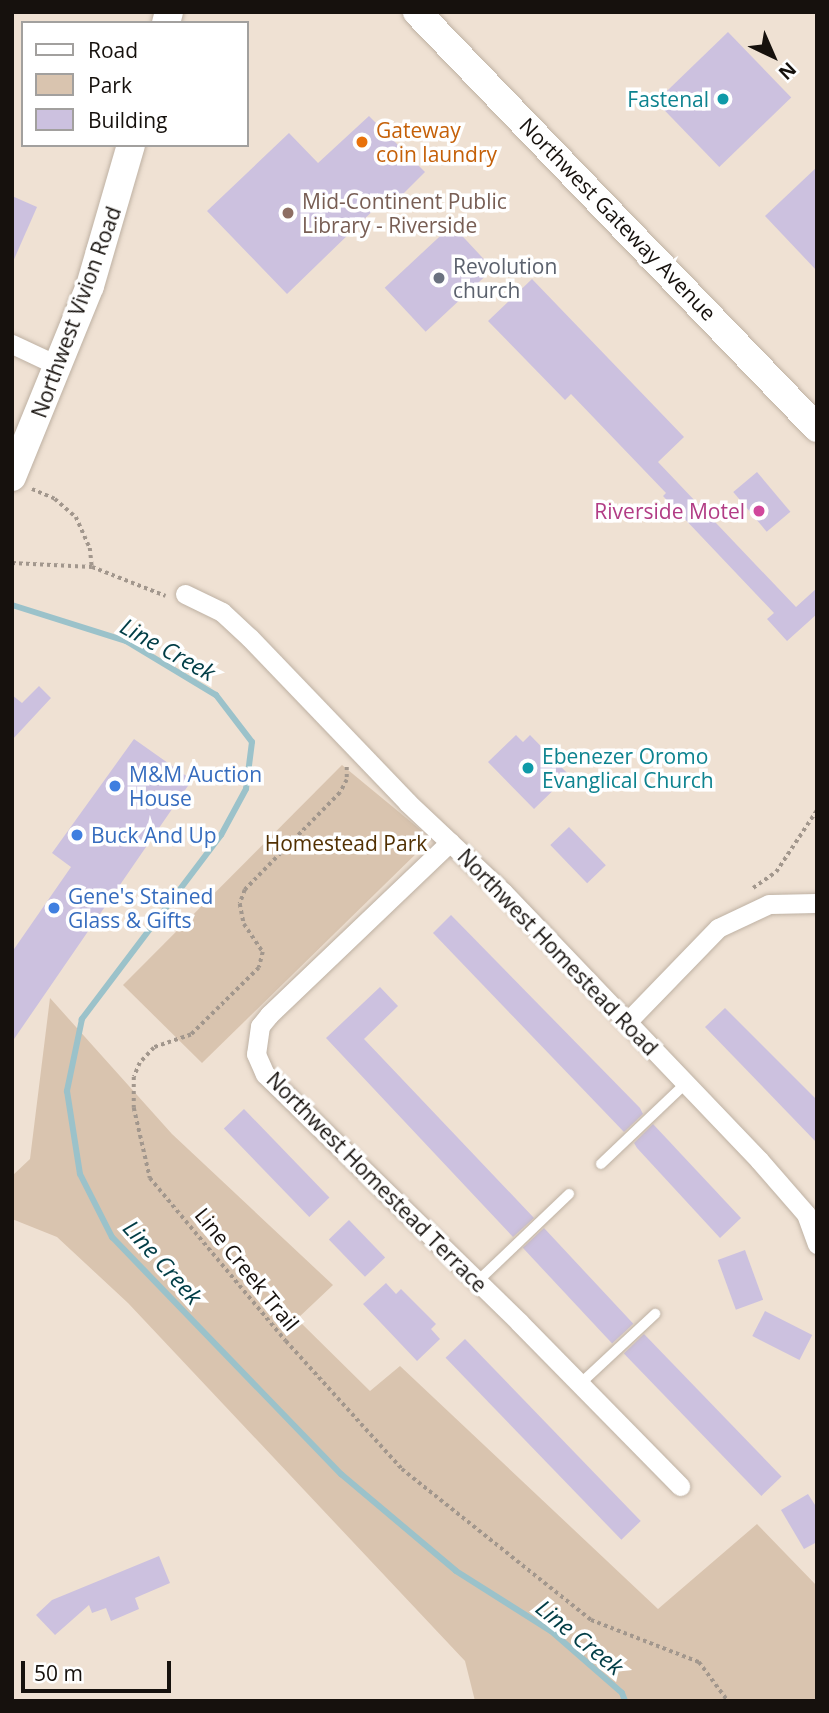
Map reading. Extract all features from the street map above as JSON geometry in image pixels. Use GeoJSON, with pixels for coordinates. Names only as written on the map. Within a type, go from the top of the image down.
{"type":"FeatureCollection","features":[{"type":"Feature","properties":{"kind":"main road","name":"Northwest Gateway Avenue"},"geometry":{"type":"LineString","coordinates":[[417,12],[817,428]]}},
{"type":"Feature","properties":{"kind":"main road","name":"Northwest Vivion Road"},"geometry":{"type":"LineString","coordinates":[[22,483],[59,366],[117,203],[131,147]]}},
{"type":"Feature","properties":{"kind":"street"},"geometry":{"type":"LineString","coordinates":[[12,344],[59,366]]}},
{"type":"Feature","properties":{"kind":"street","name":"Northwest Homestead Road"},"geometry":{"type":"LineString","coordinates":[[179,597],[222,612],[250,638],[686,1083],[806,1214],[817,1244]]}},
{"type":"Feature","properties":{"kind":"street","name":"Northwest Homestead Terrace"},"geometry":{"type":"LineString","coordinates":[[450,842],[269,1015],[260,1026],[256,1054],[265,1074],[478,1281],[680,1486]]}},
{"type":"Feature","properties":{"kind":"street"},"geometry":{"type":"LineString","coordinates":[[627,1022],[718,928],[769,904],[817,903]]}},
{"type":"Feature","properties":{"kind":"lane"},"geometry":{"type":"LineString","coordinates":[[601,1164],[686,1083]]}},
{"type":"Feature","properties":{"kind":"lane"},"geometry":{"type":"LineString","coordinates":[[478,1281],[569,1194]]}},
{"type":"Feature","properties":{"kind":"lane"},"geometry":{"type":"LineString","coordinates":[[580,1384],[655,1314]]}},
{"type":"Feature","properties":{"kind":"path"},"geometry":{"type":"LineString","coordinates":[[22,483],[55,499],[76,517],[90,548],[92,567]]}},
{"type":"Feature","properties":{"kind":"path"},"geometry":{"type":"LineString","coordinates":[[12,562],[92,567],[179,597]]}},
{"type":"Feature","properties":{"kind":"path","name":"Line Creek Trail"},"geometry":{"type":"LineString","coordinates":[[346,763],[347,780],[340,793],[245,890],[240,904],[244,923],[262,951],[259,968],[191,1035],[154,1048],[140,1063],[134,1077],[134,1108],[149,1178],[286,1341],[402,1469],[591,1620],[699,1662],[728,1701]]}},
{"type":"Feature","properties":{"kind":"green space","name":"Homestead Park"},"geometry":{"type":"Polygon","coordinates":[[[342,765],[422,831],[425,845],[202,1063],[123,985],[342,765]]]}},
{"type":"Feature","properties":{"kind":"green space"},"geometry":{"type":"Polygon","coordinates":[[[50,998],[172,1134],[333,1285],[297,1319],[370,1391],[400,1366],[658,1609],[757,1524],[817,1586],[817,1701],[475,1701],[465,1661],[128,1303],[57,1237],[12,1219],[12,1176],[30,1159],[50,998]]]}},
{"type":"Feature","properties":{"kind":"building","name":"Fastenal"},"geometry":{"type":"Polygon","coordinates":[[[728,32],[791,97],[719,167],[656,101],[728,32]]]}},
{"type":"Feature","properties":{"kind":"building","name":"Mid-Continent Public Library - Riverside"},"geometry":{"type":"Polygon","coordinates":[[[369,116],[425,172],[391,206],[385,199],[287,294],[207,211],[289,133],[318,163],[369,116]]]}},
{"type":"Feature","properties":{"kind":"building"},"geometry":{"type":"Polygon","coordinates":[[[817,167],[817,271],[765,216],[817,167]]]}},
{"type":"Feature","properties":{"kind":"building"},"geometry":{"type":"Polygon","coordinates":[[[12,196],[37,207],[12,264],[12,196]]]}},
{"type":"Feature","properties":{"kind":"building","name":"Revolution church"},"geometry":{"type":"Polygon","coordinates":[[[452,225],[493,269],[426,332],[385,288],[452,225]]]}},
{"type":"Feature","properties":{"kind":"building"},"geometry":{"type":"Polygon","coordinates":[[[532,279],[684,437],[658,462],[796,607],[817,588],[817,614],[787,641],[767,619],[774,613],[663,496],[666,493],[571,394],[565,400],[488,321],[532,279]]]}},
{"type":"Feature","properties":{"kind":"building"},"geometry":{"type":"Polygon","coordinates":[[[757,472],[790,512],[767,532],[733,492],[757,472]]]}},
{"type":"Feature","properties":{"kind":"building"},"geometry":{"type":"Polygon","coordinates":[[[39,686],[51,698],[12,740],[12,695],[22,703],[39,686]]]}},
{"type":"Feature","properties":{"kind":"building","name":"Ebenezer Oromo Evanglical Church"},"geometry":{"type":"Polygon","coordinates":[[[516,735],[523,742],[530,735],[569,775],[534,809],[488,762],[516,735]]]}},
{"type":"Feature","properties":{"kind":"building"},"geometry":{"type":"Polygon","coordinates":[[[134,739],[192,780],[12,1042],[12,952],[71,867],[52,853],[134,739]]]}},
{"type":"Feature","properties":{"kind":"building"},"geometry":{"type":"Polygon","coordinates":[[[569,827],[606,865],[587,883],[550,845],[569,827]]]}},
{"type":"Feature","properties":{"kind":"building"},"geometry":{"type":"Polygon","coordinates":[[[451,915],[640,1108],[643,1114],[624,1132],[433,933],[451,915]]]}},
{"type":"Feature","properties":{"kind":"building"},"geometry":{"type":"Polygon","coordinates":[[[380,987],[398,1006],[364,1039],[534,1218],[513,1237],[326,1038],[380,987]]]}},
{"type":"Feature","properties":{"kind":"building"},"geometry":{"type":"Polygon","coordinates":[[[725,1008],[817,1100],[817,1143],[705,1027],[725,1008]]]}},
{"type":"Feature","properties":{"kind":"building"},"geometry":{"type":"Polygon","coordinates":[[[244,1109],[329,1197],[309,1217],[224,1128],[244,1109]]]}},
{"type":"Feature","properties":{"kind":"building"},"geometry":{"type":"Polygon","coordinates":[[[653,1124],[741,1218],[720,1238],[634,1143],[653,1124]]]}},
{"type":"Feature","properties":{"kind":"building"},"geometry":{"type":"Polygon","coordinates":[[[349,1220],[385,1257],[365,1277],[329,1239],[349,1220]]]}},
{"type":"Feature","properties":{"kind":"building"},"geometry":{"type":"Polygon","coordinates":[[[544,1228],[633,1324],[612,1344],[523,1248],[544,1228]]]}},
{"type":"Feature","properties":{"kind":"building"},"geometry":{"type":"Polygon","coordinates":[[[745,1250],[763,1300],[736,1310],[718,1260],[745,1250]]]}},
{"type":"Feature","properties":{"kind":"building"},"geometry":{"type":"Polygon","coordinates":[[[386,1283],[396,1294],[401,1289],[436,1324],[431,1329],[440,1339],[417,1361],[363,1304],[386,1283]]]}},
{"type":"Feature","properties":{"kind":"building"},"geometry":{"type":"Polygon","coordinates":[[[765,1311],[812,1335],[800,1360],[752,1336],[765,1311]]]}},
{"type":"Feature","properties":{"kind":"building"},"geometry":{"type":"Polygon","coordinates":[[[644,1334],[782,1476],[761,1496],[624,1353],[644,1334]]]}},
{"type":"Feature","properties":{"kind":"building"},"geometry":{"type":"Polygon","coordinates":[[[465,1339],[641,1521],[621,1540],[446,1358],[465,1339]]]}},
{"type":"Feature","properties":{"kind":"building"},"geometry":{"type":"Polygon","coordinates":[[[808,1494],[817,1508],[817,1542],[804,1549],[781,1510],[808,1494]]]}},
{"type":"Feature","properties":{"kind":"building"},"geometry":{"type":"Polygon","coordinates":[[[159,1556],[170,1583],[135,1598],[139,1609],[111,1621],[106,1608],[92,1613],[89,1605],[55,1635],[36,1615],[52,1600],[159,1556]]]}},
{"type":"Feature","properties":{"kind":"waterway","name":"Line Creek"},"geometry":{"type":"LineString","coordinates":[[12,605],[126,641],[216,695],[252,742],[246,789],[221,835],[82,1019],[67,1091],[80,1174],[112,1237],[341,1474],[456,1571],[551,1631],[622,1693],[625,1701]]}},
{"type":"Feature","properties":{"kind":"place","name":"Fastenal"},"geometry":{"type":"Point","coordinates":[723,99]}},
{"type":"Feature","properties":{"kind":"place","name":"Gateway coin laundry"},"geometry":{"type":"Point","coordinates":[362,142]}},
{"type":"Feature","properties":{"kind":"place","name":"Mid-Continent Public Library - Riverside"},"geometry":{"type":"Point","coordinates":[288,213]}},
{"type":"Feature","properties":{"kind":"place","name":"Revolution church"},"geometry":{"type":"Point","coordinates":[439,278]}},
{"type":"Feature","properties":{"kind":"place","name":"Riverside Motel"},"geometry":{"type":"Point","coordinates":[759,511]}},
{"type":"Feature","properties":{"kind":"place","name":"Ebenezer Oromo Evanglical Church"},"geometry":{"type":"Point","coordinates":[528,768]}},
{"type":"Feature","properties":{"kind":"place","name":"M&M Auction House"},"geometry":{"type":"Point","coordinates":[115,786]}},
{"type":"Feature","properties":{"kind":"place","name":"Buck And Up"},"geometry":{"type":"Point","coordinates":[77,835]}},
{"type":"Feature","properties":{"kind":"place","name":"Gene's Stained Glass & Gifts"},"geometry":{"type":"Point","coordinates":[54,908]}}]}
